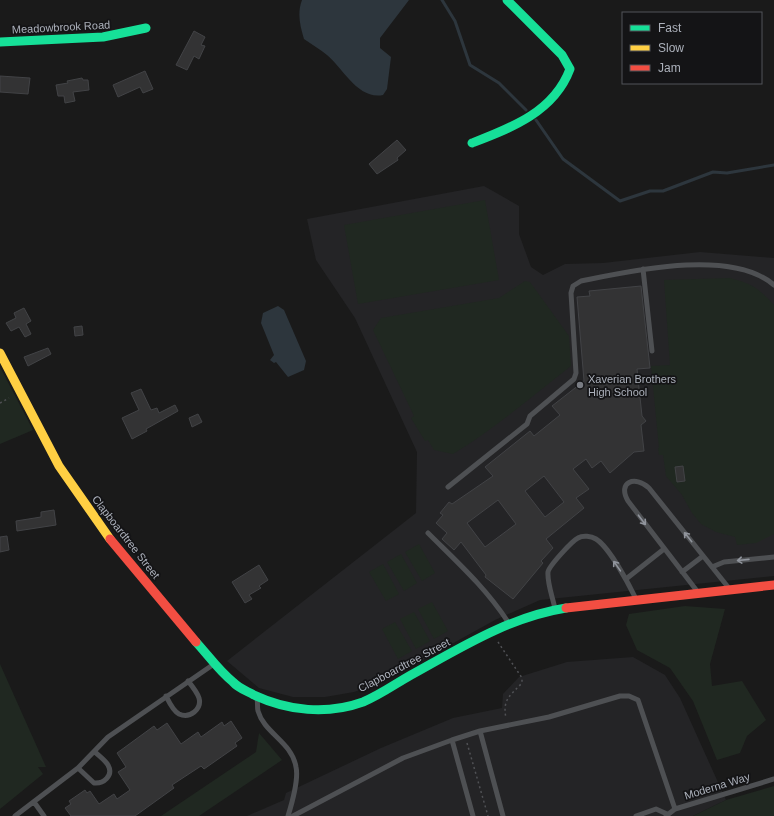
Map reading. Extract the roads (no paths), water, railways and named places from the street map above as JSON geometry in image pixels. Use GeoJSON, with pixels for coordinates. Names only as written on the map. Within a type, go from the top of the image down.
{"type":"FeatureCollection","features":[{"type":"Feature","properties":{"kind":"main road"},"geometry":{"type":"LineString","coordinates":[[472,143],[512,128],[533,113],[563,85],[568,77],[570,69],[562,56],[508,0]]}},
{"type":"Feature","properties":{"kind":"main road","name":"Meadowbrook Road"},"geometry":{"type":"LineString","coordinates":[[0,42],[102,37],[146,28]]}},
{"type":"Feature","properties":{"kind":"main road","name":"Clapboardtree Street"},"geometry":{"type":"LineString","coordinates":[[0,353],[65,474],[83,502],[163,603],[233,683],[257,697],[278,705],[300,710],[344,707],[363,701],[457,650],[531,616],[556,610],[774,585]]}},
{"type":"Feature","properties":{"kind":"lane"},"geometry":{"type":"LineString","coordinates":[[448,487],[527,424],[530,416],[574,379],[576,373],[570,293],[573,286],[580,281],[643,269],[707,265],[743,269],[768,280],[774,285]]}},
{"type":"Feature","properties":{"kind":"lane"},"geometry":{"type":"LineString","coordinates":[[643,269],[652,351]]}},
{"type":"Feature","properties":{"kind":"lane"},"geometry":{"type":"LineString","coordinates":[[698,593],[626,498],[625,489],[628,483],[632,481],[641,482],[649,488],[730,589]]}},
{"type":"Feature","properties":{"kind":"lane"},"geometry":{"type":"LineString","coordinates":[[428,533],[483,588],[496,603],[510,625]]}},
{"type":"Feature","properties":{"kind":"lane"},"geometry":{"type":"LineString","coordinates":[[556,610],[548,572],[577,538],[584,536],[596,539],[603,546],[626,579],[636,600]]}},
{"type":"Feature","properties":{"kind":"lane"},"geometry":{"type":"LineString","coordinates":[[626,579],[664,549]]}},
{"type":"Feature","properties":{"kind":"lane"},"geometry":{"type":"LineString","coordinates":[[682,572],[703,556]]}},
{"type":"Feature","properties":{"kind":"lane"},"geometry":{"type":"LineString","coordinates":[[712,567],[724,562],[774,557]]}},
{"type":"Feature","properties":{"kind":"lane"},"geometry":{"type":"LineString","coordinates":[[15,816],[78,768],[108,737],[216,663]]}},
{"type":"Feature","properties":{"kind":"lane"},"geometry":{"type":"LineString","coordinates":[[166,696],[177,713],[185,716],[194,713],[199,706],[199,698],[188,681]]}},
{"type":"Feature","properties":{"kind":"lane"},"geometry":{"type":"LineString","coordinates":[[293,816],[403,758],[465,735],[548,717],[620,696],[630,696],[638,700],[675,809]]}},
{"type":"Feature","properties":{"kind":"lane"},"geometry":{"type":"LineString","coordinates":[[257,697],[259,712],[269,728],[293,756],[297,769],[294,796],[288,816]]}},
{"type":"Feature","properties":{"kind":"lane"},"geometry":{"type":"LineString","coordinates":[[480,731],[503,816]]}},
{"type":"Feature","properties":{"kind":"lane"},"geometry":{"type":"LineString","coordinates":[[452,740],[473,816]]}},
{"type":"Feature","properties":{"kind":"lane"},"geometry":{"type":"LineString","coordinates":[[78,768],[94,783],[106,780],[110,772],[109,768],[95,752]]}},
{"type":"Feature","properties":{"kind":"lane","name":"Moderna Way"},"geometry":{"type":"LineString","coordinates":[[636,816],[656,809],[666,815],[675,809],[774,779]]}},
{"type":"Feature","properties":{"kind":"lane"},"geometry":{"type":"LineString","coordinates":[[34,802],[44,816]]}},
{"type":"Feature","properties":{"kind":"waterway"},"geometry":{"type":"LineString","coordinates":[[442,0],[455,21],[470,65],[499,83],[526,110]]}},
{"type":"Feature","properties":{"kind":"waterway"},"geometry":{"type":"LineString","coordinates":[[536,120],[563,159],[620,201],[650,191],[663,191],[713,172],[727,173],[774,165]]}},
{"type":"Feature","properties":{"kind":"place","name":"Xaverian Brothers High School"},"geometry":{"type":"Point","coordinates":[580,385]}}]}
